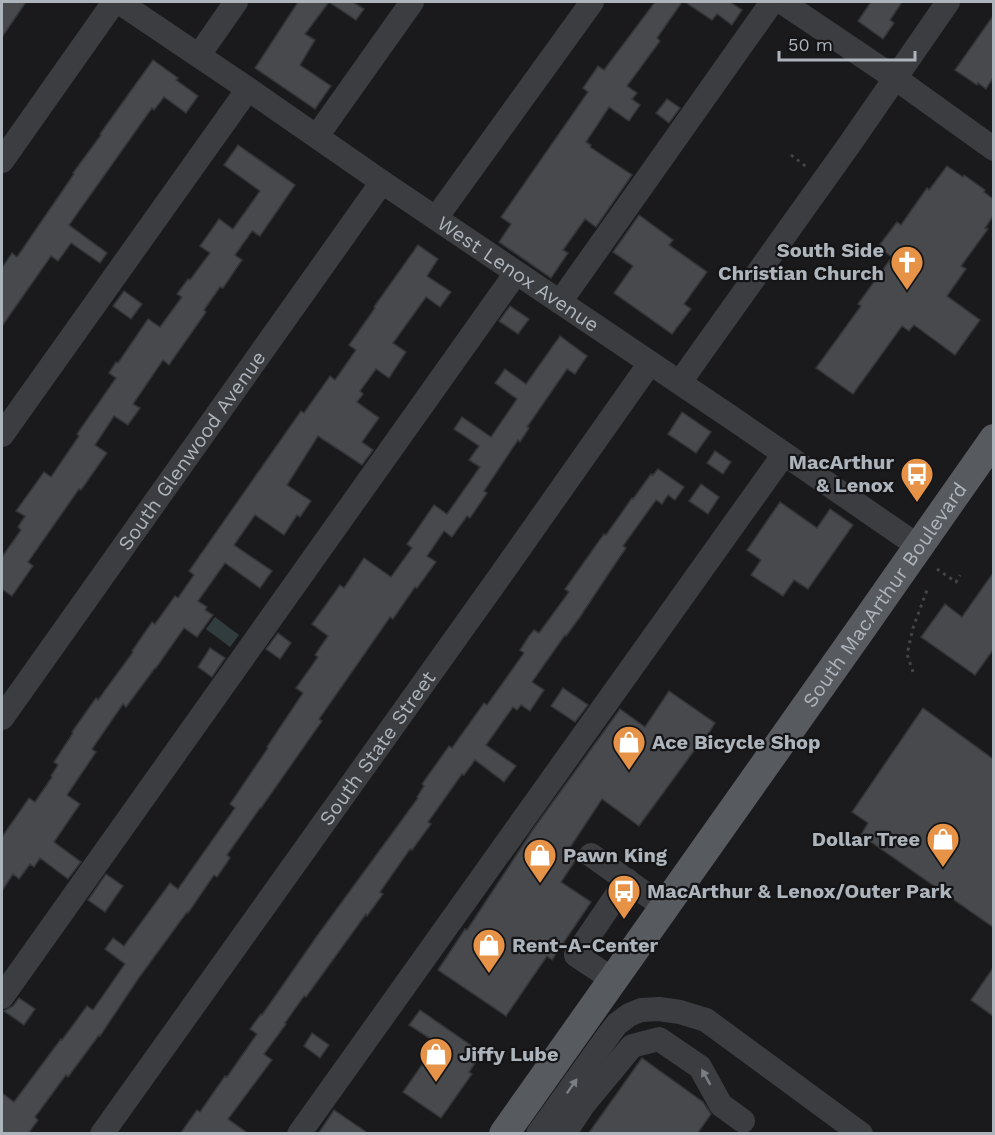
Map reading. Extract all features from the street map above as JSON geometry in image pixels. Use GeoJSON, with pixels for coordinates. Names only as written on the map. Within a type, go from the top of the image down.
{"type":"FeatureCollection","features":[{"type":"Feature","properties":{"kind":"main road","name":"South MacArthur Boulevard"},"geometry":{"type":"LineString","coordinates":[[504,1134],[993,439]]}},
{"type":"Feature","properties":{"kind":"street","name":"West Lenox Avenue"},"geometry":{"type":"LineString","coordinates":[[116,2],[248,88],[382,182],[680,382],[918,546]]}},
{"type":"Feature","properties":{"kind":"street"},"geometry":{"type":"LineString","coordinates":[[2,161],[116,2]]}},
{"type":"Feature","properties":{"kind":"street"},"geometry":{"type":"LineString","coordinates":[[199,55],[236,2]]}},
{"type":"Feature","properties":{"kind":"street"},"geometry":{"type":"LineString","coordinates":[[317,136],[412,2]]}},
{"type":"Feature","properties":{"kind":"street"},"geometry":{"type":"LineString","coordinates":[[436,218],[592,2]]}},
{"type":"Feature","properties":{"kind":"street"},"geometry":{"type":"LineString","coordinates":[[560,302],[772,2]]}},
{"type":"Feature","properties":{"kind":"street"},"geometry":{"type":"LineString","coordinates":[[782,2],[896,78],[993,149]]}},
{"type":"Feature","properties":{"kind":"street"},"geometry":{"type":"LineString","coordinates":[[680,382],[948,2]]}},
{"type":"Feature","properties":{"kind":"street"},"geometry":{"type":"LineString","coordinates":[[2,435],[248,88]]}},
{"type":"Feature","properties":{"kind":"street","name":"South Glenwood Avenue"},"geometry":{"type":"LineString","coordinates":[[2,718],[382,182]]}},
{"type":"Feature","properties":{"kind":"street"},"geometry":{"type":"LineString","coordinates":[[2,997],[516,273]]}},
{"type":"Feature","properties":{"kind":"street","name":"South State Street"},"geometry":{"type":"LineString","coordinates":[[102,1134],[650,363]]}},
{"type":"Feature","properties":{"kind":"street"},"geometry":{"type":"LineString","coordinates":[[299,1134],[784,454]]}},
{"type":"Feature","properties":{"kind":"street"},"geometry":{"type":"LineString","coordinates":[[591,855],[664,907]]}},
{"type":"Feature","properties":{"kind":"street"},"geometry":{"type":"LineString","coordinates":[[612,979],[576,955],[627,880]]}},
{"type":"Feature","properties":{"kind":"street"},"geometry":{"type":"LineString","coordinates":[[538,1134],[617,1024],[628,1015],[641,1010],[659,1008],[706,1020],[861,1134]]}},
{"type":"Feature","properties":{"kind":"street"},"geometry":{"type":"LineString","coordinates":[[564,1134],[584,1104],[632,1046],[659,1039],[700,1067],[721,1105],[743,1121]]}},
{"type":"Feature","properties":{"kind":"path"},"geometry":{"type":"LineString","coordinates":[[791,155],[803,164]]}},
{"type":"Feature","properties":{"kind":"path"},"geometry":{"type":"LineString","coordinates":[[937,569],[956,582],[960,575]]}},
{"type":"Feature","properties":{"kind":"path"},"geometry":{"type":"LineString","coordinates":[[913,672],[907,654],[913,628],[927,590]]}},
{"type":"Feature","properties":{"kind":"shaded area"},"geometry":{"type":"Polygon","coordinates":[[[215,617],[239,635],[230,647],[206,629],[215,617]]]}},
{"type":"Feature","properties":{"kind":"building"},"geometry":{"type":"Polygon","coordinates":[[[2,2],[26,2],[2,37],[2,2]]]}},
{"type":"Feature","properties":{"kind":"building"},"geometry":{"type":"Polygon","coordinates":[[[298,2],[329,2],[305,34],[315,40],[300,65],[331,86],[315,109],[255,68],[298,2]]]}},
{"type":"Feature","properties":{"kind":"building"},"geometry":{"type":"Polygon","coordinates":[[[329,2],[353,2],[364,9],[356,20],[329,2]]]}},
{"type":"Feature","properties":{"kind":"building"},"geometry":{"type":"Polygon","coordinates":[[[655,2],[682,2],[657,38],[660,41],[627,86],[637,93],[632,99],[640,105],[629,121],[609,107],[586,142],[632,175],[596,227],[585,219],[563,250],[568,253],[551,278],[499,242],[511,224],[501,217],[588,92],[583,88],[598,66],[604,70],[655,2]]]}},
{"type":"Feature","properties":{"kind":"building"},"geometry":{"type":"Polygon","coordinates":[[[685,2],[730,2],[742,10],[732,25],[717,14],[712,20],[685,2]]]}},
{"type":"Feature","properties":{"kind":"building"},"geometry":{"type":"Polygon","coordinates":[[[871,2],[902,2],[890,20],[894,23],[883,39],[858,21],[871,2]]]}},
{"type":"Feature","properties":{"kind":"building"},"geometry":{"type":"Polygon","coordinates":[[[993,16],[993,78],[986,89],[955,70],[993,16]]]}},
{"type":"Feature","properties":{"kind":"building"},"geometry":{"type":"Polygon","coordinates":[[[153,60],[198,96],[186,113],[164,97],[154,110],[152,108],[69,225],[107,253],[100,263],[71,243],[58,261],[51,256],[2,326],[2,268],[12,253],[17,257],[153,60]]]}},
{"type":"Feature","properties":{"kind":"building"},"geometry":{"type":"Polygon","coordinates":[[[667,99],[680,108],[669,123],[656,113],[667,99]]]}},
{"type":"Feature","properties":{"kind":"building"},"geometry":{"type":"Polygon","coordinates":[[[238,145],[295,185],[260,236],[252,231],[235,255],[242,260],[223,288],[220,287],[204,310],[206,312],[169,365],[163,360],[133,404],[140,408],[128,425],[114,416],[95,445],[107,453],[28,562],[33,566],[12,596],[2,589],[2,557],[21,530],[18,527],[25,516],[16,511],[44,472],[51,477],[79,436],[77,434],[116,378],[109,373],[148,319],[160,327],[182,297],[177,294],[210,253],[200,246],[219,219],[233,229],[260,191],[224,165],[238,145]]]}},
{"type":"Feature","properties":{"kind":"building"},"geometry":{"type":"Polygon","coordinates":[[[947,166],[985,190],[984,192],[993,199],[993,216],[985,228],[988,229],[961,266],[966,269],[947,296],[980,320],[955,355],[914,325],[909,331],[902,326],[853,394],[816,368],[861,306],[858,304],[892,257],[878,247],[897,222],[901,225],[927,188],[929,190],[947,166]]]}},
{"type":"Feature","properties":{"kind":"building"},"geometry":{"type":"Polygon","coordinates":[[[639,215],[673,240],[669,245],[707,272],[684,304],[691,309],[672,334],[614,293],[633,266],[613,252],[639,215]]]}},
{"type":"Feature","properties":{"kind":"building"},"geometry":{"type":"Polygon","coordinates":[[[418,245],[438,259],[427,276],[451,292],[440,307],[426,297],[393,343],[406,352],[389,378],[376,369],[360,391],[363,394],[357,402],[379,418],[362,442],[373,450],[362,465],[318,436],[287,485],[311,501],[300,517],[297,515],[284,535],[255,515],[234,545],[272,571],[260,588],[225,563],[198,601],[207,607],[205,610],[213,615],[197,637],[184,628],[126,707],[123,704],[92,749],[96,752],[67,795],[80,804],[54,842],[81,862],[68,879],[40,858],[34,867],[30,864],[19,879],[13,874],[2,891],[2,837],[29,798],[35,802],[52,777],[58,765],[54,762],[72,732],[133,652],[152,622],[155,624],[175,596],[178,598],[194,575],[189,571],[301,411],[304,413],[330,376],[335,380],[356,350],[349,345],[418,245]]]}},
{"type":"Feature","properties":{"kind":"building"},"geometry":{"type":"Polygon","coordinates":[[[124,291],[142,304],[131,319],[113,306],[124,291]]]}},
{"type":"Feature","properties":{"kind":"building"},"geometry":{"type":"Polygon","coordinates":[[[510,306],[529,319],[518,334],[499,321],[510,306]]]}},
{"type":"Feature","properties":{"kind":"building"},"geometry":{"type":"Polygon","coordinates":[[[560,336],[587,356],[575,374],[567,369],[527,427],[529,428],[520,442],[518,440],[484,491],[487,493],[470,518],[467,516],[452,537],[444,531],[427,556],[436,562],[393,619],[390,617],[319,719],[322,721],[227,855],[230,858],[217,877],[214,875],[138,979],[100,1036],[68,1077],[66,1075],[35,1117],[38,1120],[28,1134],[2,1134],[2,1093],[14,1102],[87,1006],[93,1010],[125,964],[105,949],[113,938],[124,946],[170,883],[178,889],[235,808],[230,804],[303,693],[296,688],[318,657],[315,655],[328,636],[312,624],[340,585],[344,588],[364,558],[391,577],[412,548],[407,544],[434,505],[447,514],[480,467],[469,460],[479,446],[454,429],[462,417],[491,437],[517,399],[495,383],[505,369],[526,384],[560,336]]]}},
{"type":"Feature","properties":{"kind":"building"},"geometry":{"type":"Polygon","coordinates":[[[682,412],[711,432],[696,453],[668,434],[682,412]]]}},
{"type":"Feature","properties":{"kind":"building"},"geometry":{"type":"Polygon","coordinates":[[[715,451],[731,462],[723,474],[707,463],[715,451]]]}},
{"type":"Feature","properties":{"kind":"building"},"geometry":{"type":"Polygon","coordinates":[[[658,469],[684,487],[675,500],[668,495],[662,504],[656,500],[623,546],[626,548],[580,617],[532,682],[544,690],[530,711],[521,705],[517,710],[513,707],[486,745],[516,766],[504,782],[475,760],[464,775],[462,774],[428,822],[431,824],[380,892],[383,894],[306,997],[304,996],[264,1054],[272,1060],[228,1119],[249,1134],[180,1134],[197,1110],[200,1112],[225,1076],[227,1077],[257,1034],[250,1029],[418,798],[424,786],[422,784],[449,746],[452,748],[484,703],[487,705],[524,653],[520,650],[529,636],[534,630],[539,633],[569,592],[565,589],[604,534],[606,535],[651,474],[653,475],[658,469]]]}},
{"type":"Feature","properties":{"kind":"building"},"geometry":{"type":"Polygon","coordinates":[[[701,484],[719,497],[708,514],[689,501],[701,484]]]}},
{"type":"Feature","properties":{"kind":"building"},"geometry":{"type":"Polygon","coordinates":[[[780,502],[817,528],[830,509],[853,525],[808,589],[794,580],[783,596],[751,575],[761,560],[747,550],[780,502]]]}},
{"type":"Feature","properties":{"kind":"building"},"geometry":{"type":"Polygon","coordinates":[[[993,573],[993,650],[975,675],[921,637],[945,604],[962,617],[993,573]]]}},
{"type":"Feature","properties":{"kind":"building"},"geometry":{"type":"Polygon","coordinates":[[[278,633],[291,643],[280,659],[266,649],[278,633]]]}},
{"type":"Feature","properties":{"kind":"building"},"geometry":{"type":"Polygon","coordinates":[[[210,648],[225,658],[212,677],[198,667],[210,648]]]}},
{"type":"Feature","properties":{"kind":"building"},"geometry":{"type":"Polygon","coordinates":[[[563,688],[588,705],[575,722],[551,706],[563,688]]]}},
{"type":"Feature","properties":{"kind":"building"},"geometry":{"type":"Polygon","coordinates":[[[669,691],[715,723],[698,750],[696,748],[639,826],[602,799],[567,852],[577,858],[561,882],[591,902],[552,960],[547,956],[506,1016],[438,970],[534,828],[620,709],[645,727],[669,691]]]}},
{"type":"Feature","properties":{"kind":"building"},"geometry":{"type":"Polygon","coordinates":[[[923,708],[993,759],[993,927],[861,835],[868,823],[852,812],[923,708]]]}},
{"type":"Feature","properties":{"kind":"building"},"geometry":{"type":"Polygon","coordinates":[[[106,874],[123,886],[105,912],[88,900],[106,874]]]}},
{"type":"Feature","properties":{"kind":"building"},"geometry":{"type":"Polygon","coordinates":[[[993,968],[993,1016],[971,1000],[993,968]]]}},
{"type":"Feature","properties":{"kind":"building"},"geometry":{"type":"Polygon","coordinates":[[[19,998],[35,1009],[24,1025],[4,1011],[13,1006],[19,998]]]}},
{"type":"Feature","properties":{"kind":"building"},"geometry":{"type":"Polygon","coordinates":[[[420,1010],[482,1053],[469,1072],[472,1074],[441,1118],[403,1092],[437,1043],[409,1025],[420,1010]]]}},
{"type":"Feature","properties":{"kind":"building"},"geometry":{"type":"Polygon","coordinates":[[[312,1033],[329,1045],[320,1058],[304,1046],[312,1033]]]}},
{"type":"Feature","properties":{"kind":"building"},"geometry":{"type":"Polygon","coordinates":[[[642,1058],[703,1102],[711,1114],[697,1134],[588,1134],[642,1058]]]}},
{"type":"Feature","properties":{"kind":"building"},"geometry":{"type":"Polygon","coordinates":[[[334,1110],[369,1134],[318,1134],[334,1110]]]}},
{"type":"Feature","properties":{"kind":"place","name":"South Side Christian Church"},"geometry":{"type":"Point","coordinates":[907,291]}},
{"type":"Feature","properties":{"kind":"place","name":"MacArthur & Lenox"},"geometry":{"type":"Point","coordinates":[917,503]}},
{"type":"Feature","properties":{"kind":"place","name":"Ace Bicycle Shop"},"geometry":{"type":"Point","coordinates":[629,771]}},
{"type":"Feature","properties":{"kind":"place","name":"Dollar Tree"},"geometry":{"type":"Point","coordinates":[943,868]}},
{"type":"Feature","properties":{"kind":"place","name":"Pawn King"},"geometry":{"type":"Point","coordinates":[540,884]}},
{"type":"Feature","properties":{"kind":"place","name":"MacArthur & Lenox/Outer Park"},"geometry":{"type":"Point","coordinates":[624,920]}},
{"type":"Feature","properties":{"kind":"place","name":"Rent-A-Center"},"geometry":{"type":"Point","coordinates":[489,974]}},
{"type":"Feature","properties":{"kind":"place","name":"Jiffy Lube"},"geometry":{"type":"Point","coordinates":[436,1083]}}]}
